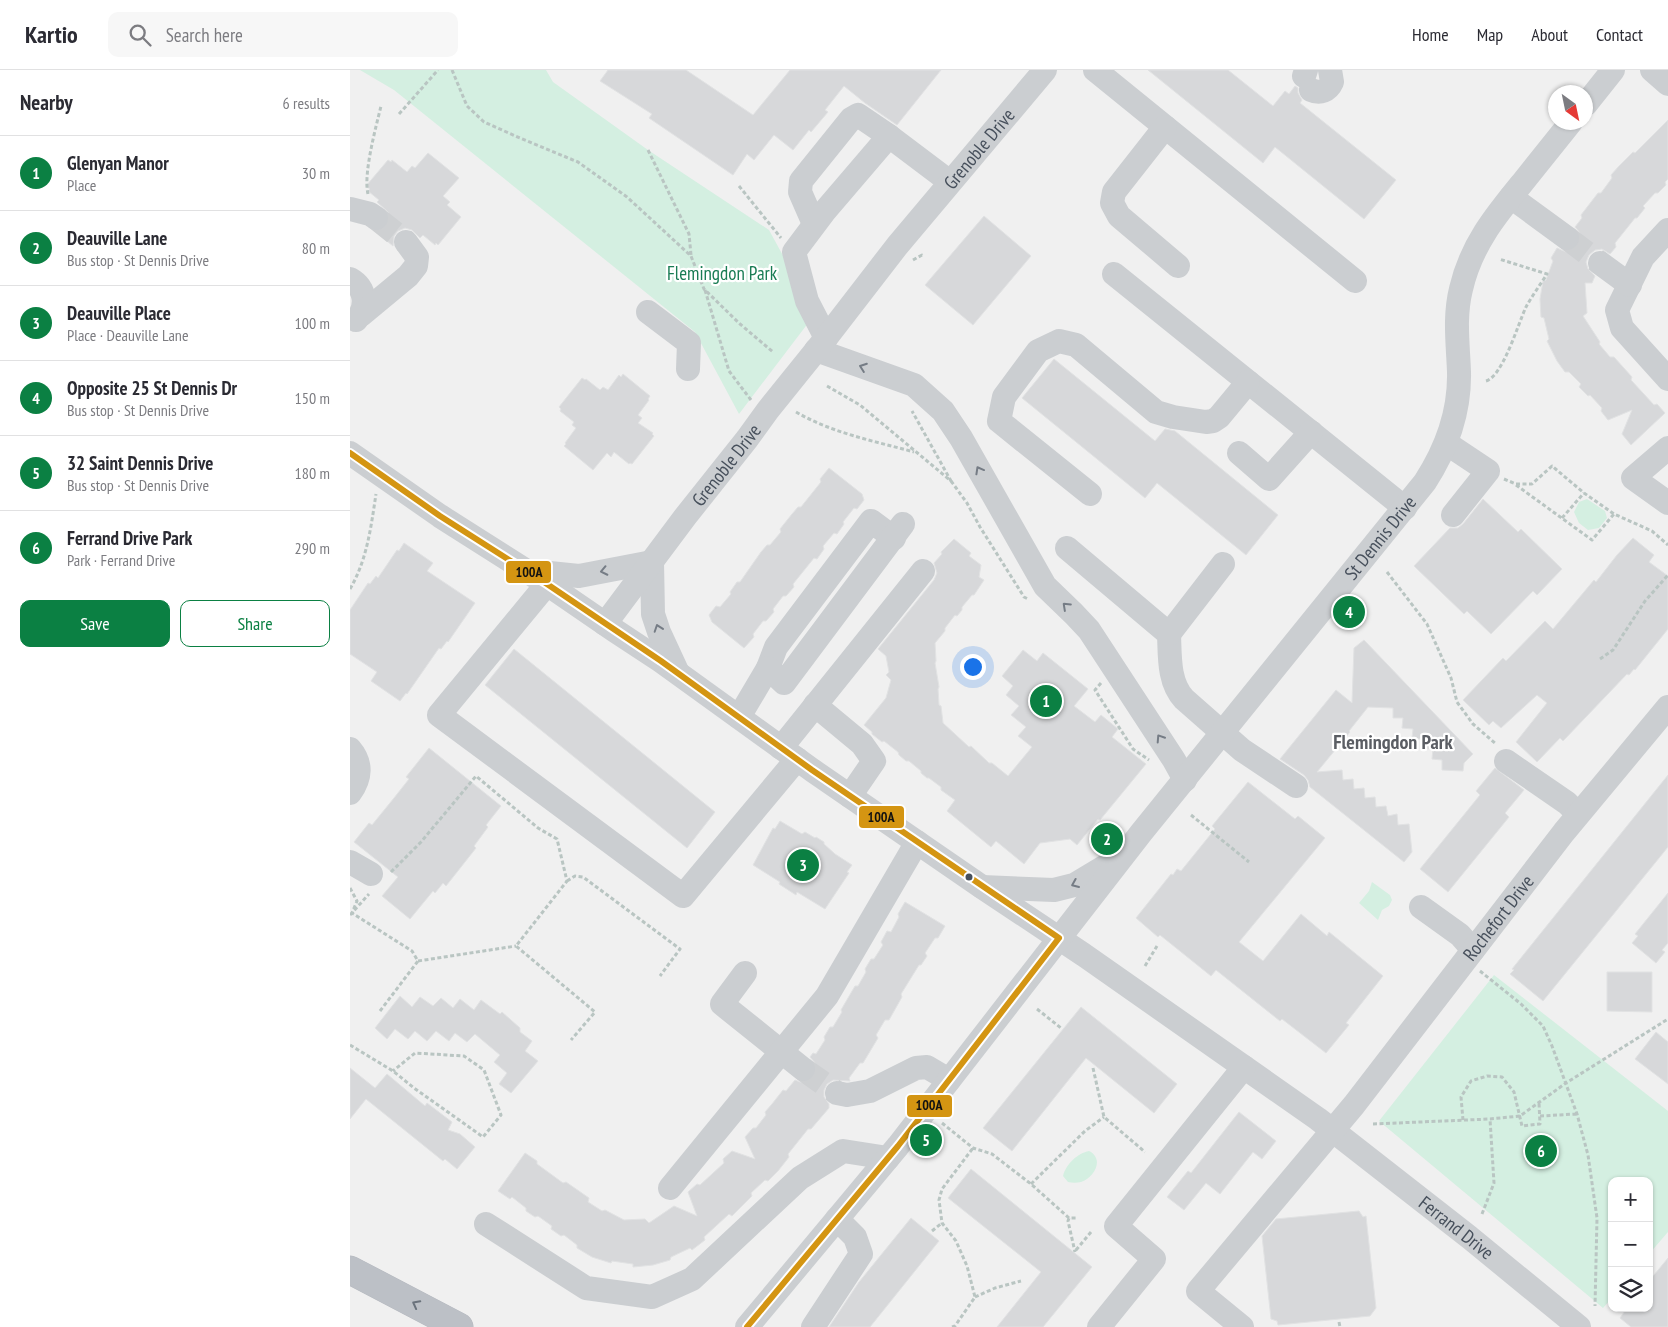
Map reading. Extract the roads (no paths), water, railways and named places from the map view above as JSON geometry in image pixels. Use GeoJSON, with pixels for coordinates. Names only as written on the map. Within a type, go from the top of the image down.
{"type":"FeatureCollection","features":[{"type":"Feature","properties":{"kind":"highway"},"geometry":{"type":"LineString","coordinates":[[350,1270],[460,1327]]}},
{"type":"Feature","properties":{"kind":"street","name":"Grenoble Drive"},"geometry":{"type":"LineString","coordinates":[[604,624],[685,517],[897,246],[1045,70]]}},
{"type":"Feature","properties":{"kind":"street"},"geometry":{"type":"LineString","coordinates":[[1095,70],[1355,281]]}},
{"type":"Feature","properties":{"kind":"street"},"geometry":{"type":"LineString","coordinates":[[1306,75],[1319,92],[1326,90],[1330,86],[1332,79],[1330,70]]}},
{"type":"Feature","properties":{"kind":"street"},"geometry":{"type":"LineString","coordinates":[[1593,96],[1614,70]]}},
{"type":"Feature","properties":{"kind":"street"},"geometry":{"type":"LineString","coordinates":[[1652,70],[1668,84]]}},
{"type":"Feature","properties":{"kind":"street"},"geometry":{"type":"LineString","coordinates":[[814,224],[800,192],[801,181],[851,119],[858,115],[950,182]]}},
{"type":"Feature","properties":{"kind":"street"},"geometry":{"type":"LineString","coordinates":[[1165,127],[1114,192],[1112,203],[1119,216],[1178,266]]}},
{"type":"Feature","properties":{"kind":"street","name":"St Dennis Drive"},"geometry":{"type":"LineString","coordinates":[[747,1327],[888,1158],[1141,833],[1405,508],[1434,468],[1452,429],[1457,407],[1459,381],[1457,314],[1461,289],[1468,265],[1486,229],[1565,130]]}},
{"type":"Feature","properties":{"kind":"street"},"geometry":{"type":"LineString","coordinates":[[889,136],[814,224],[794,252],[821,344],[914,385],[943,410],[961,438],[1045,586],[1089,630],[1169,752],[1185,780]]}},
{"type":"Feature","properties":{"kind":"street"},"geometry":{"type":"LineString","coordinates":[[1511,196],[1567,238]]}},
{"type":"Feature","properties":{"kind":"street"},"geometry":{"type":"LineString","coordinates":[[1668,230],[1643,257],[1617,310],[1622,328],[1668,379]]}},
{"type":"Feature","properties":{"kind":"street"},"geometry":{"type":"LineString","coordinates":[[355,321],[408,276],[416,266],[417,257],[406,242]]}},
{"type":"Feature","properties":{"kind":"street"},"geometry":{"type":"LineString","coordinates":[[1600,263],[1630,285]]}},
{"type":"Feature","properties":{"kind":"street"},"geometry":{"type":"LineString","coordinates":[[1114,274],[1405,508]]}},
{"type":"Feature","properties":{"kind":"street"},"geometry":{"type":"LineString","coordinates":[[350,279],[360,287],[364,295],[364,304],[355,321]]}},
{"type":"Feature","properties":{"kind":"street"},"geometry":{"type":"LineString","coordinates":[[648,312],[689,343],[688,369]]}},
{"type":"Feature","properties":{"kind":"street"},"geometry":{"type":"LineString","coordinates":[[1090,494],[998,421],[1004,397],[1038,351],[1059,341],[1076,345],[1156,412],[1192,420],[1213,421],[1219,417],[1248,382]]}},
{"type":"Feature","properties":{"kind":"street"},"geometry":{"type":"LineString","coordinates":[[1239,453],[1269,479],[1311,432]]}},
{"type":"Feature","properties":{"kind":"street"},"geometry":{"type":"LineString","coordinates":[[1446,443],[1488,471],[1453,515]]}},
{"type":"Feature","properties":{"kind":"street"},"geometry":{"type":"LineString","coordinates":[[1668,448],[1633,478],[1668,503]]}},
{"type":"Feature","properties":{"kind":"street"},"geometry":{"type":"LineString","coordinates":[[350,453],[440,516],[526,570],[604,624]]}},
{"type":"Feature","properties":{"kind":"street"},"geometry":{"type":"LineString","coordinates":[[739,717],[768,668],[784,683],[899,531]]}},
{"type":"Feature","properties":{"kind":"street"},"geometry":{"type":"LineString","coordinates":[[1067,548],[1170,634]]}},
{"type":"Feature","properties":{"kind":"street"},"geometry":{"type":"LineString","coordinates":[[526,570],[579,576],[652,562],[653,614],[678,673]]}},
{"type":"Feature","properties":{"kind":"street"},"geometry":{"type":"LineString","coordinates":[[1223,564],[1170,634],[1170,667],[1179,694],[1242,750],[1296,786]]}},
{"type":"Feature","properties":{"kind":"street"},"geometry":{"type":"LineString","coordinates":[[547,584],[439,716],[683,896],[789,753],[815,705],[923,571]]}},
{"type":"Feature","properties":{"kind":"street","name":"Ferrand Drive"},"geometry":{"type":"LineString","coordinates":[[604,624],[678,673],[850,796],[982,887],[1060,938],[1332,1130],[1469,1237],[1579,1327]]}},
{"type":"Feature","properties":{"kind":"street"},"geometry":{"type":"LineString","coordinates":[[815,705],[862,744],[874,760],[850,796]]}},
{"type":"Feature","properties":{"kind":"street","name":"Rochefort Drive"},"geometry":{"type":"LineString","coordinates":[[1242,1327],[1198,1291],[1332,1130],[1578,814],[1668,707]]}},
{"type":"Feature","properties":{"kind":"street"},"geometry":{"type":"LineString","coordinates":[[350,749],[356,757],[360,772],[356,785],[350,792]]}},
{"type":"Feature","properties":{"kind":"street"},"geometry":{"type":"LineString","coordinates":[[1502,754],[1568,803],[1578,814]]}},
{"type":"Feature","properties":{"kind":"street"},"geometry":{"type":"LineString","coordinates":[[982,887],[1046,891],[1074,886],[1110,864],[1141,833]]}},
{"type":"Feature","properties":{"kind":"street"},"geometry":{"type":"LineString","coordinates":[[670,1188],[827,996],[917,842]]}},
{"type":"Feature","properties":{"kind":"street"},"geometry":{"type":"LineString","coordinates":[[350,862],[377,880]]}},
{"type":"Feature","properties":{"kind":"street"},"geometry":{"type":"LineString","coordinates":[[1421,907],[1460,935],[1469,955]]}},
{"type":"Feature","properties":{"kind":"street"},"geometry":{"type":"LineString","coordinates":[[745,973],[722,1004],[803,1069]]}},
{"type":"Feature","properties":{"kind":"street"},"geometry":{"type":"LineString","coordinates":[[837,1093],[852,1095],[870,1091],[916,1068],[927,1067],[949,1080]]}},
{"type":"Feature","properties":{"kind":"street"},"geometry":{"type":"LineString","coordinates":[[1099,1327],[1154,1260],[1116,1226],[1244,1067]]}},
{"type":"Feature","properties":{"kind":"street"},"geometry":{"type":"LineString","coordinates":[[486,1224],[586,1288],[652,1297],[692,1279],[800,1178],[843,1151],[888,1158]]}},
{"type":"Feature","properties":{"kind":"street"},"geometry":{"type":"LineString","coordinates":[[813,1327],[861,1254],[855,1237],[837,1219]]}},
{"type":"Feature","properties":{"kind":"tunnel"},"geometry":{"type":"LineString","coordinates":[[376,218],[406,242]]}},
{"type":"Feature","properties":{"kind":"tunnel"},"geometry":{"type":"LineString","coordinates":[[1567,238],[1600,263]]}},
{"type":"Feature","properties":{"kind":"tunnel"},"geometry":{"type":"LineString","coordinates":[[803,1069],[837,1093]]}},
{"type":"Feature","properties":{"kind":"place","name":"Opposite 25 St Dennis Dr"},"geometry":{"type":"Point","coordinates":[1349,612]}},
{"type":"Feature","properties":{"kind":"place","name":"Glenyan Manor"},"geometry":{"type":"Point","coordinates":[1046,701]}},
{"type":"Feature","properties":{"kind":"place","name":"Deauville Lane"},"geometry":{"type":"Point","coordinates":[1107,839]}},
{"type":"Feature","properties":{"kind":"place","name":"Deauville Place"},"geometry":{"type":"Point","coordinates":[803,865]}},
{"type":"Feature","properties":{"kind":"place","name":"32 Saint Dennis Drive"},"geometry":{"type":"Point","coordinates":[926,1140]}},
{"type":"Feature","properties":{"kind":"place","name":"Ferrand Drive Park"},"geometry":{"type":"Point","coordinates":[1541,1151]}},
{"type":"Feature","properties":{"kind":"district","name":"Flemingdon Park"},"geometry":{"type":"Point","coordinates":[1393,742]}}]}
